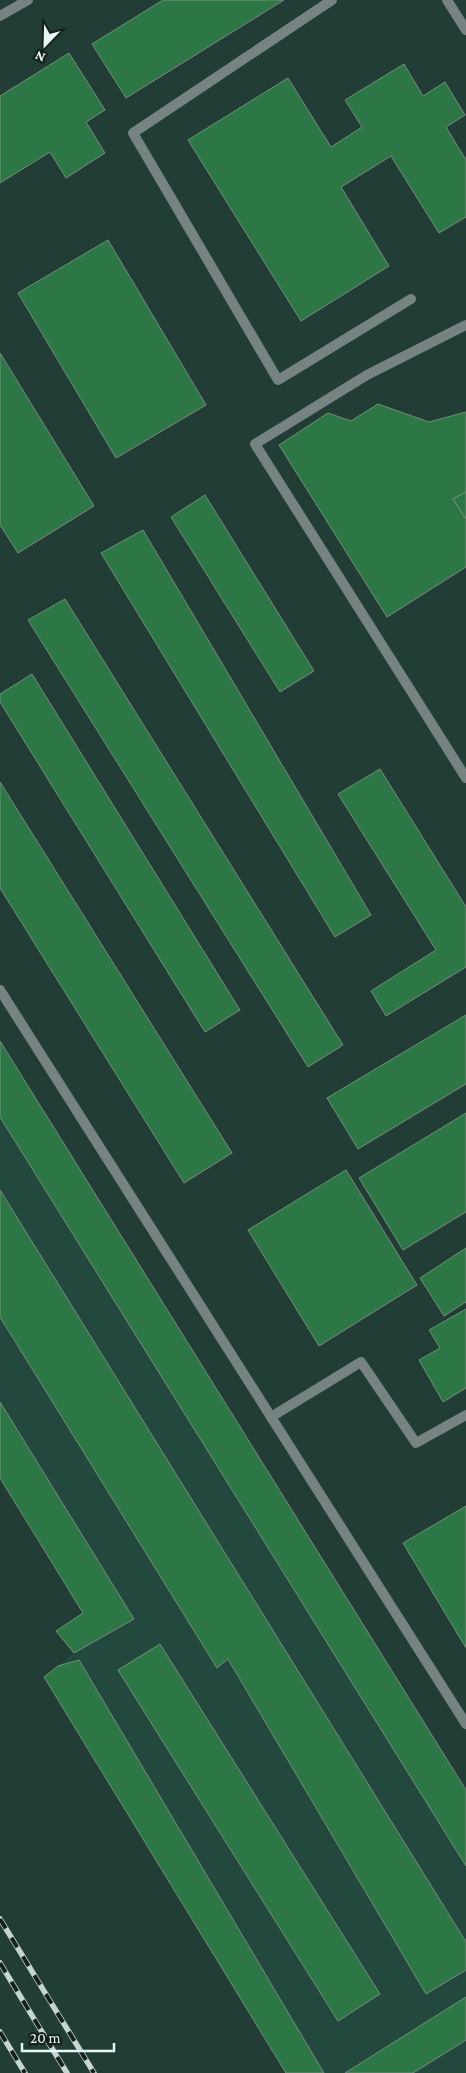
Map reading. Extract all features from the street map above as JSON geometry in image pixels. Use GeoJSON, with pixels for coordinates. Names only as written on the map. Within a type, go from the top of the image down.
{"type":"FeatureCollection","features":[{"type":"Feature","properties":{"kind":"lane"},"geometry":{"type":"LineString","coordinates":[[0,16],[28,0]]}},
{"type":"Feature","properties":{"kind":"lane"},"geometry":{"type":"LineString","coordinates":[[332,0],[133,133],[278,380],[411,299]]}},
{"type":"Feature","properties":{"kind":"lane"},"geometry":{"type":"LineString","coordinates":[[447,0],[466,30]]}},
{"type":"Feature","properties":{"kind":"lane"},"geometry":{"type":"LineString","coordinates":[[465,329],[367,375],[255,444],[466,778]]}},
{"type":"Feature","properties":{"kind":"lane"},"geometry":{"type":"LineString","coordinates":[[0,990],[466,1724]]}},
{"type":"Feature","properties":{"kind":"lane"},"geometry":{"type":"LineString","coordinates":[[271,1417],[361,1362],[416,1444],[466,1415]]}},
{"type":"Feature","properties":{"kind":"shaded area"},"geometry":{"type":"Polygon","coordinates":[[[0,1041],[466,1790],[466,2073],[286,2073],[44,1677],[74,1653],[56,1631],[83,1613],[0,1478],[0,1041]]]}},
{"type":"Feature","properties":{"kind":"building"},"geometry":{"type":"Polygon","coordinates":[[[163,0],[284,0],[126,98],[92,44],[163,0]]]}},
{"type":"Feature","properties":{"kind":"building"},"geometry":{"type":"Polygon","coordinates":[[[69,53],[105,110],[86,122],[105,153],[66,178],[50,152],[0,183],[0,96],[69,53]]]}},
{"type":"Feature","properties":{"kind":"building"},"geometry":{"type":"Polygon","coordinates":[[[404,64],[423,96],[445,82],[465,115],[446,127],[466,160],[466,217],[439,233],[391,156],[341,187],[389,266],[301,321],[188,140],[288,78],[331,147],[362,127],[345,100],[404,64]]]}},
{"type":"Feature","properties":{"kind":"building"},"geometry":{"type":"Polygon","coordinates":[[[108,240],[206,405],[116,458],[18,293],[108,240]]]}},
{"type":"Feature","properties":{"kind":"building"},"geometry":{"type":"Polygon","coordinates":[[[0,353],[94,506],[18,553],[0,525],[0,353]]]}},
{"type":"Feature","properties":{"kind":"building"},"geometry":{"type":"Polygon","coordinates":[[[378,404],[429,422],[466,412],[466,492],[453,499],[466,519],[466,567],[387,617],[279,445],[328,413],[351,421],[378,404]]]}},
{"type":"Feature","properties":{"kind":"building"},"geometry":{"type":"Polygon","coordinates":[[[466,492],[466,519],[453,499],[466,492]]]}},
{"type":"Feature","properties":{"kind":"building"},"geometry":{"type":"Polygon","coordinates":[[[205,495],[314,671],[280,692],[171,517],[205,495]]]}},
{"type":"Feature","properties":{"kind":"building"},"geometry":{"type":"Polygon","coordinates":[[[143,530],[371,915],[335,937],[101,553],[143,530]]]}},
{"type":"Feature","properties":{"kind":"building"},"geometry":{"type":"Polygon","coordinates":[[[65,599],[343,1045],[308,1067],[28,620],[65,599]]]}},
{"type":"Feature","properties":{"kind":"building"},"geometry":{"type":"Polygon","coordinates":[[[32,674],[240,1010],[205,1032],[0,702],[0,694],[32,674]]]}},
{"type":"Feature","properties":{"kind":"building"},"geometry":{"type":"Polygon","coordinates":[[[380,769],[466,907],[466,967],[386,1016],[371,991],[436,950],[338,794],[380,769]]]}},
{"type":"Feature","properties":{"kind":"building"},"geometry":{"type":"Polygon","coordinates":[[[0,782],[232,1153],[184,1183],[0,888],[0,782]]]}},
{"type":"Feature","properties":{"kind":"building"},"geometry":{"type":"Polygon","coordinates":[[[466,1015],[466,1084],[358,1149],[327,1098],[466,1015]]]}},
{"type":"Feature","properties":{"kind":"building"},"geometry":{"type":"Polygon","coordinates":[[[0,1041],[466,1790],[466,1866],[0,1117],[0,1041]]]}},
{"type":"Feature","properties":{"kind":"building"},"geometry":{"type":"Polygon","coordinates":[[[466,1113],[466,1212],[403,1250],[359,1178],[466,1113]]]}},
{"type":"Feature","properties":{"kind":"building"},"geometry":{"type":"Polygon","coordinates":[[[346,1170],[417,1285],[319,1346],[248,1230],[346,1170]]]}},
{"type":"Feature","properties":{"kind":"building"},"geometry":{"type":"Polygon","coordinates":[[[0,1190],[466,1942],[466,1970],[426,1994],[228,1659],[217,1668],[0,1317],[0,1190]]]}},
{"type":"Feature","properties":{"kind":"building"},"geometry":{"type":"Polygon","coordinates":[[[466,1248],[466,1302],[444,1316],[420,1278],[466,1248]]]}},
{"type":"Feature","properties":{"kind":"building"},"geometry":{"type":"Polygon","coordinates":[[[466,1309],[466,1388],[443,1402],[419,1360],[440,1348],[429,1330],[466,1309]]]}},
{"type":"Feature","properties":{"kind":"building"},"geometry":{"type":"Polygon","coordinates":[[[0,1402],[134,1619],[74,1653],[56,1631],[83,1613],[0,1478],[0,1402]]]}},
{"type":"Feature","properties":{"kind":"building"},"geometry":{"type":"Polygon","coordinates":[[[466,1506],[466,1648],[403,1543],[466,1506]]]}},
{"type":"Feature","properties":{"kind":"building"},"geometry":{"type":"Polygon","coordinates":[[[160,1644],[380,1994],[338,2021],[118,1670],[160,1644]]]}},
{"type":"Feature","properties":{"kind":"building"},"geometry":{"type":"Polygon","coordinates":[[[79,1660],[324,2073],[286,2073],[44,1677],[58,1666],[79,1660]]]}},
{"type":"Feature","properties":{"kind":"building"},"geometry":{"type":"Polygon","coordinates":[[[466,1997],[466,2040],[413,2073],[345,2073],[466,1997]]]}},
{"type":"Feature","properties":{"kind":"railway"},"geometry":{"type":"LineString","coordinates":[[0,1919],[94,2073]]}},
{"type":"Feature","properties":{"kind":"railway"},"geometry":{"type":"LineString","coordinates":[[0,1963],[67,2073]]}},
{"type":"Feature","properties":{"kind":"railway"},"geometry":{"type":"LineString","coordinates":[[0,2032],[25,2073]]}}]}
